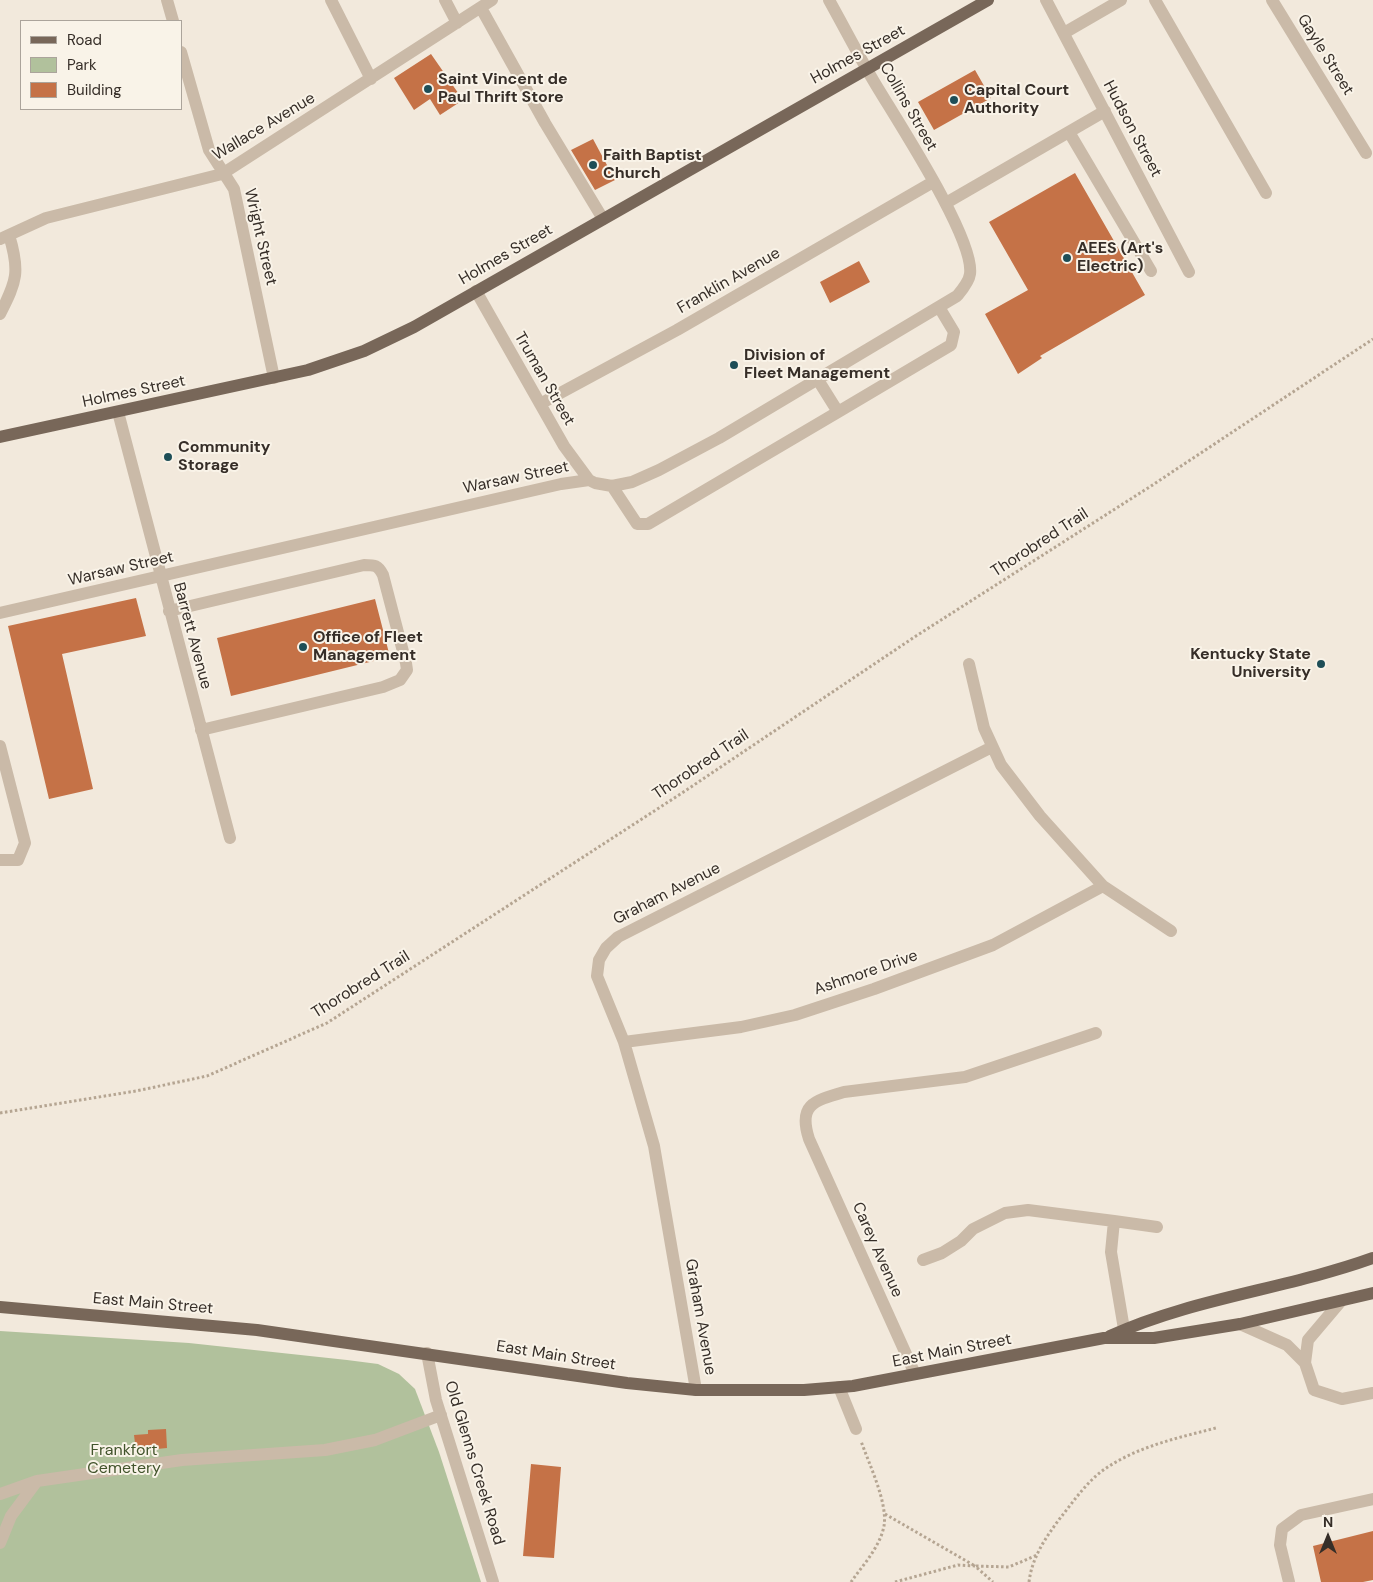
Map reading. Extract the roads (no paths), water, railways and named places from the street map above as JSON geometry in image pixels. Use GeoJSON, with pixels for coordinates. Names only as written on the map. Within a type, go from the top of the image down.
{"type":"FeatureCollection","features":[{"type":"Feature","properties":{"kind":"main road","name":"Holmes Street"},"geometry":{"type":"LineString","coordinates":[[0,437],[274,378],[364,351],[414,327],[988,0]]}},
{"type":"Feature","properties":{"kind":"main road","name":"East Main Street"},"geometry":{"type":"LineString","coordinates":[[1104,1338],[1149,1319],[1330,1273],[1373,1258]]}},
{"type":"Feature","properties":{"kind":"main road","name":"East Main Street"},"geometry":{"type":"LineString","coordinates":[[0,1307],[257,1330],[627,1383],[696,1390],[804,1390],[839,1387],[915,1374],[1104,1338],[1154,1338],[1240,1324],[1373,1293]]}},
{"type":"Feature","properties":{"kind":"street"},"geometry":{"type":"LineString","coordinates":[[167,0],[173,20]]}},
{"type":"Feature","properties":{"kind":"street"},"geometry":{"type":"LineString","coordinates":[[332,0],[371,79]]}},
{"type":"Feature","properties":{"kind":"street"},"geometry":{"type":"LineString","coordinates":[[445,0],[457,23]]}},
{"type":"Feature","properties":{"kind":"street","name":"Wallace Avenue"},"geometry":{"type":"LineString","coordinates":[[5,237],[46,218],[222,174],[492,0]]}},
{"type":"Feature","properties":{"kind":"street","name":"Collins Street"},"geometry":{"type":"LineString","coordinates":[[829,0],[867,69],[946,203]]}},
{"type":"Feature","properties":{"kind":"street","name":"Hudson Street"},"geometry":{"type":"LineString","coordinates":[[1046,0],[1189,272]]}},
{"type":"Feature","properties":{"kind":"street"},"geometry":{"type":"LineString","coordinates":[[1064,33],[1121,0]]}},
{"type":"Feature","properties":{"kind":"street"},"geometry":{"type":"LineString","coordinates":[[1155,0],[1266,193]]}},
{"type":"Feature","properties":{"kind":"street","name":"Gayle Street"},"geometry":{"type":"LineString","coordinates":[[1272,0],[1366,153]]}},
{"type":"Feature","properties":{"kind":"street"},"geometry":{"type":"LineString","coordinates":[[480,8],[545,123],[603,219]]}},
{"type":"Feature","properties":{"kind":"street","name":"Wright Street"},"geometry":{"type":"LineString","coordinates":[[182,56],[208,150],[222,174],[234,189],[274,378]]}},
{"type":"Feature","properties":{"kind":"street"},"geometry":{"type":"LineString","coordinates":[[946,203],[1105,111]]}},
{"type":"Feature","properties":{"kind":"street"},"geometry":{"type":"LineString","coordinates":[[1069,132],[1150,271]]}},
{"type":"Feature","properties":{"kind":"street","name":"Franklin Avenue"},"geometry":{"type":"LineString","coordinates":[[540,404],[677,330],[933,182]]}},
{"type":"Feature","properties":{"kind":"street","name":"Warsaw Street"},"geometry":{"type":"LineString","coordinates":[[0,613],[160,578],[491,499],[589,480],[595,484],[612,486],[632,482],[719,438],[957,296],[966,285],[970,273],[965,243],[946,203]]}},
{"type":"Feature","properties":{"kind":"street"},"geometry":{"type":"LineString","coordinates":[[0,314],[14,288],[16,275],[16,259],[5,237]]}},
{"type":"Feature","properties":{"kind":"street","name":"Truman Street"},"geometry":{"type":"LineString","coordinates":[[476,291],[564,446],[589,480]]}},
{"type":"Feature","properties":{"kind":"street"},"geometry":{"type":"LineString","coordinates":[[612,486],[637,524],[648,524],[951,345],[954,332],[939,307]]}},
{"type":"Feature","properties":{"kind":"street"},"geometry":{"type":"LineString","coordinates":[[818,380],[838,412]]}},
{"type":"Feature","properties":{"kind":"street","name":"Barrett Avenue"},"geometry":{"type":"LineString","coordinates":[[118,412],[160,578],[230,838]]}},
{"type":"Feature","properties":{"kind":"street"},"geometry":{"type":"LineString","coordinates":[[169,611],[364,565],[374,565],[380,568],[383,575],[406,663],[407,670],[400,680],[383,687],[201,730]]}},
{"type":"Feature","properties":{"kind":"street"},"geometry":{"type":"LineString","coordinates":[[969,664],[984,728],[1000,765],[1040,816],[1103,886],[1171,931]]}},
{"type":"Feature","properties":{"kind":"street"},"geometry":{"type":"LineString","coordinates":[[0,746],[25,844],[18,860],[0,860]]}},
{"type":"Feature","properties":{"kind":"street","name":"Graham Avenue"},"geometry":{"type":"LineString","coordinates":[[696,1390],[654,1146],[624,1042],[596,976],[599,960],[606,948],[618,937],[992,747]]}},
{"type":"Feature","properties":{"kind":"street","name":"Ashmore Drive"},"geometry":{"type":"LineString","coordinates":[[624,1042],[741,1027],[795,1015],[830,1004],[993,945],[1103,886]]}},
{"type":"Feature","properties":{"kind":"street","name":"Carey Avenue"},"geometry":{"type":"LineString","coordinates":[[915,1374],[809,1139],[804,1124],[805,1113],[815,1103],[844,1092],[965,1077],[1096,1032]]}},
{"type":"Feature","properties":{"kind":"street"},"geometry":{"type":"LineString","coordinates":[[923,1260],[942,1253],[961,1241],[973,1229],[1005,1213],[1028,1210],[1157,1227]]}},
{"type":"Feature","properties":{"kind":"street"},"geometry":{"type":"LineString","coordinates":[[1114,1221],[1111,1252],[1124,1329]]}},
{"type":"Feature","properties":{"kind":"street"},"geometry":{"type":"LineString","coordinates":[[1341,1301],[1308,1340],[1305,1363],[1314,1390],[1342,1399],[1373,1393]]}},
{"type":"Feature","properties":{"kind":"street"},"geometry":{"type":"LineString","coordinates":[[1240,1324],[1287,1345],[1305,1363]]}},
{"type":"Feature","properties":{"kind":"street","name":"Old Glenns Creek Road"},"geometry":{"type":"LineString","coordinates":[[427,1353],[436,1400],[494,1582]]}},
{"type":"Feature","properties":{"kind":"street"},"geometry":{"type":"LineString","coordinates":[[839,1387],[856,1429]]}},
{"type":"Feature","properties":{"kind":"street"},"geometry":{"type":"LineString","coordinates":[[0,1494],[37,1481],[182,1460],[325,1450],[375,1440],[441,1415]]}},
{"type":"Feature","properties":{"kind":"street"},"geometry":{"type":"LineString","coordinates":[[0,1543],[11,1516],[37,1481]]}},
{"type":"Feature","properties":{"kind":"street"},"geometry":{"type":"LineString","coordinates":[[1289,1582],[1280,1545],[1282,1529],[1300,1515],[1373,1500]]}},
{"type":"Feature","properties":{"kind":"place","name":"Saint Vincent de Paul Thrift Store"},"geometry":{"type":"Point","coordinates":[428,89]}},
{"type":"Feature","properties":{"kind":"place","name":"Capital Court Authority"},"geometry":{"type":"Point","coordinates":[954,100]}},
{"type":"Feature","properties":{"kind":"place","name":"Faith Baptist Church"},"geometry":{"type":"Point","coordinates":[593,165]}},
{"type":"Feature","properties":{"kind":"place","name":"AEES (Art's Electric)"},"geometry":{"type":"Point","coordinates":[1067,258]}},
{"type":"Feature","properties":{"kind":"place","name":"Division of Fleet Management"},"geometry":{"type":"Point","coordinates":[734,365]}},
{"type":"Feature","properties":{"kind":"place","name":"Community Storage"},"geometry":{"type":"Point","coordinates":[168,457]}},
{"type":"Feature","properties":{"kind":"place","name":"Office of Fleet Management"},"geometry":{"type":"Point","coordinates":[303,647]}},
{"type":"Feature","properties":{"kind":"place","name":"Kentucky State University"},"geometry":{"type":"Point","coordinates":[1321,664]}},
{"type":"Feature","properties":{"kind":"park label","name":"Frankfort Cemetery"},"geometry":{"type":"Point","coordinates":[124,1460]}}]}
